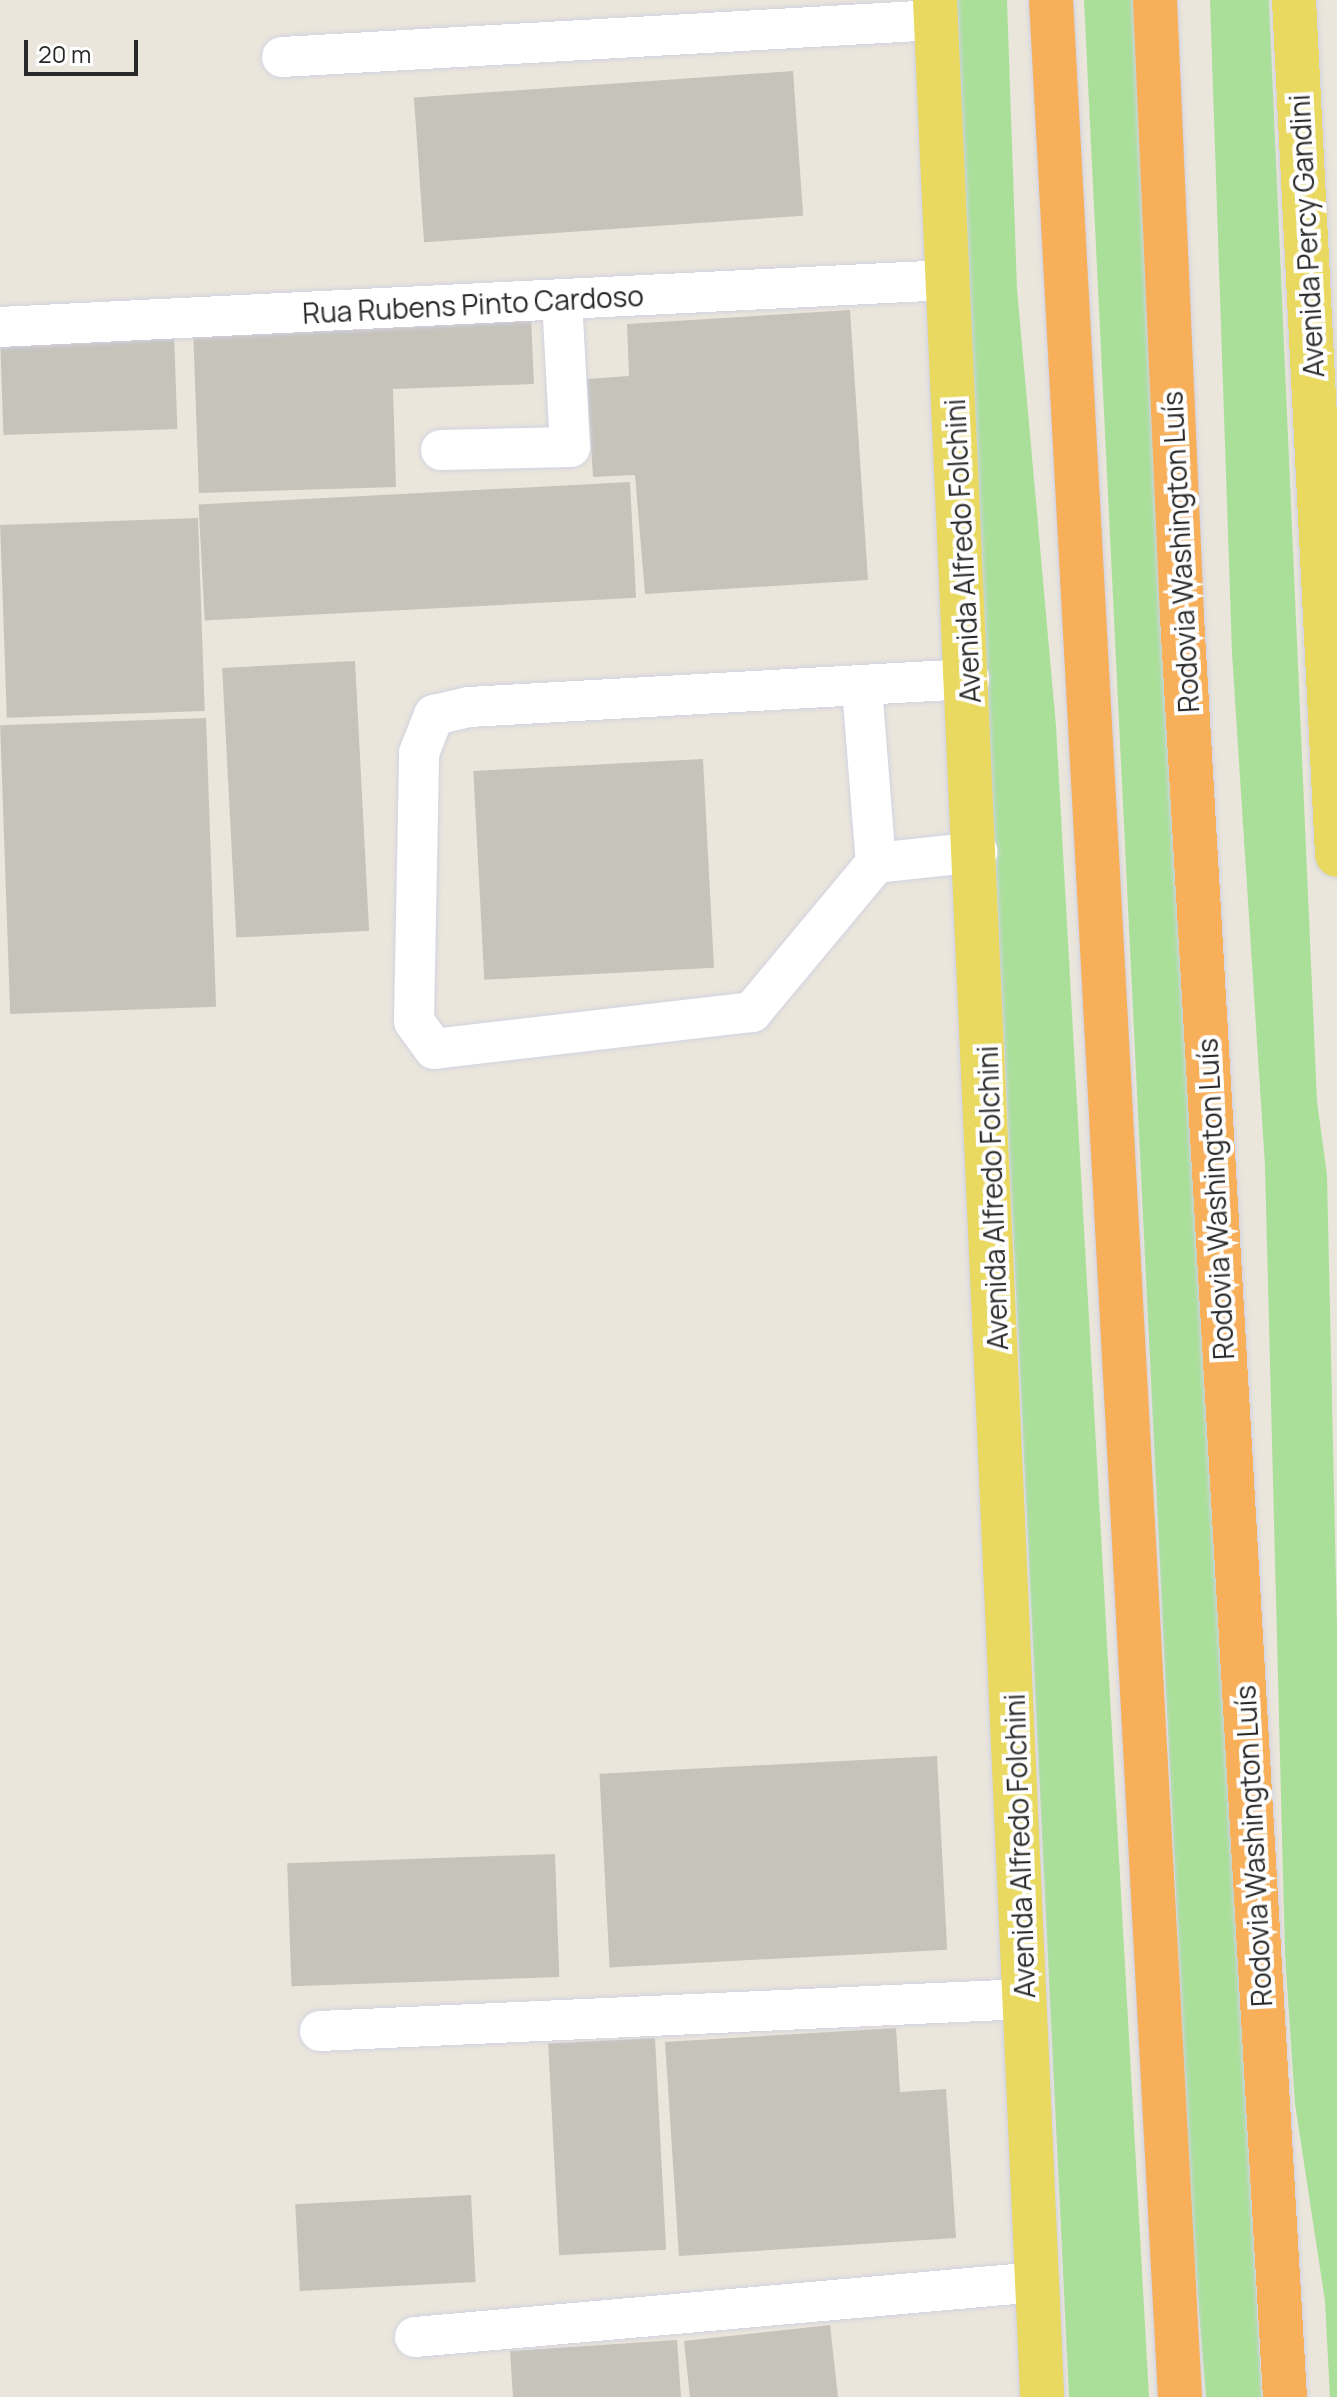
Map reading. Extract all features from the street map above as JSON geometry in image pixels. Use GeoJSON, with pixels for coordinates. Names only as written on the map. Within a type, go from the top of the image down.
{"type":"FeatureCollection","features":[{"type":"Feature","properties":{"kind":"highway"},"geometry":{"type":"LineString","coordinates":[[1051,0],[1180,2397]]}},
{"type":"Feature","properties":{"kind":"highway","name":"Rodovia Washington Luís"},"geometry":{"type":"LineString","coordinates":[[1155,0],[1182,617],[1285,2397]]}},
{"type":"Feature","properties":{"kind":"main road","name":"Avenida Percy Gandini"},"geometry":{"type":"LineString","coordinates":[[1294,0],[1322,264],[1337,855]]}},
{"type":"Feature","properties":{"kind":"main road","name":"Avenida Alfredo Folchini"},"geometry":{"type":"LineString","coordinates":[[935,10],[946,280],[977,852],[1042,2397]]}},
{"type":"Feature","properties":{"kind":"street"},"geometry":{"type":"LineString","coordinates":[[282,57],[935,10]]}},
{"type":"Feature","properties":{"kind":"street","name":"Rua Rubens Pinto Cardoso"},"geometry":{"type":"LineString","coordinates":[[0,327],[946,280]]}},
{"type":"Feature","properties":{"kind":"street"},"geometry":{"type":"LineString","coordinates":[[441,450],[570,447],[562,301]]}},
{"type":"Feature","properties":{"kind":"street"},"geometry":{"type":"LineString","coordinates":[[969,679],[469,707],[434,715],[419,753],[414,1021],[434,1049],[752,1012],[876,863],[977,852]]}},
{"type":"Feature","properties":{"kind":"street"},"geometry":{"type":"LineString","coordinates":[[862,687],[876,863]]}},
{"type":"Feature","properties":{"kind":"street"},"geometry":{"type":"LineString","coordinates":[[320,2031],[1025,1999]]}},
{"type":"Feature","properties":{"kind":"street"},"geometry":{"type":"LineString","coordinates":[[415,2337],[1037,2282]]}},
{"type":"Feature","properties":{"kind":"green space"},"geometry":{"type":"Polygon","coordinates":[[[954,0],[1007,0],[1017,289],[1056,726],[1149,2397],[1069,2397],[954,0]]]}},
{"type":"Feature","properties":{"kind":"green space"},"geometry":{"type":"Polygon","coordinates":[[[1084,0],[1134,0],[1262,2397],[1206,2397],[1192,2227],[1084,0]]]}},
{"type":"Feature","properties":{"kind":"green space"},"geometry":{"type":"Polygon","coordinates":[[[1210,0],[1269,0],[1317,1101],[1327,1175],[1337,1626],[1337,2397],[1330,2397],[1325,2301],[1295,2104],[1285,1955],[1265,1166],[1232,653],[1210,0]]]}},
{"type":"Feature","properties":{"kind":"building"},"geometry":{"type":"Polygon","coordinates":[[[793,71],[803,216],[424,242],[414,98],[793,71]]]}},
{"type":"Feature","properties":{"kind":"building"},"geometry":{"type":"Polygon","coordinates":[[[850,310],[868,580],[645,594],[635,475],[593,477],[587,379],[629,376],[627,324],[850,310]]]}},
{"type":"Feature","properties":{"kind":"building"},"geometry":{"type":"Polygon","coordinates":[[[531,317],[534,384],[393,389],[396,487],[199,493],[193,328],[531,317]]]}},
{"type":"Feature","properties":{"kind":"building"},"geometry":{"type":"Polygon","coordinates":[[[174,333],[177,429],[3,435],[0,339],[174,333]]]}},
{"type":"Feature","properties":{"kind":"building"},"geometry":{"type":"Polygon","coordinates":[[[630,482],[636,598],[205,620],[199,505],[630,482]]]}},
{"type":"Feature","properties":{"kind":"building"},"geometry":{"type":"Polygon","coordinates":[[[198,518],[205,711],[7,718],[0,525],[198,518]]]}},
{"type":"Feature","properties":{"kind":"building"},"geometry":{"type":"Polygon","coordinates":[[[355,661],[369,931],[236,938],[222,668],[355,661]]]}},
{"type":"Feature","properties":{"kind":"building"},"geometry":{"type":"Polygon","coordinates":[[[206,718],[216,1007],[10,1014],[0,725],[206,718]]]}},
{"type":"Feature","properties":{"kind":"building"},"geometry":{"type":"Polygon","coordinates":[[[703,759],[714,968],[484,980],[473,771],[703,759]]]}},
{"type":"Feature","properties":{"kind":"building"},"geometry":{"type":"Polygon","coordinates":[[[937,1756],[947,1950],[610,1967],[599,1774],[937,1756]]]}},
{"type":"Feature","properties":{"kind":"building"},"geometry":{"type":"Polygon","coordinates":[[[555,1854],[559,1977],[291,1986],[287,1863],[555,1854]]]}},
{"type":"Feature","properties":{"kind":"building"},"geometry":{"type":"Polygon","coordinates":[[[896,2028],[900,2092],[946,2089],[956,2238],[679,2256],[665,2042],[896,2028]]]}},
{"type":"Feature","properties":{"kind":"building"},"geometry":{"type":"Polygon","coordinates":[[[655,2038],[666,2250],[559,2255],[548,2044],[655,2038]]]}},
{"type":"Feature","properties":{"kind":"building"},"geometry":{"type":"Polygon","coordinates":[[[471,2195],[476,2282],[300,2291],[295,2204],[471,2195]]]}},
{"type":"Feature","properties":{"kind":"building"},"geometry":{"type":"Polygon","coordinates":[[[830,2325],[838,2397],[690,2397],[684,2341],[830,2325]]]}},
{"type":"Feature","properties":{"kind":"building"},"geometry":{"type":"Polygon","coordinates":[[[677,2340],[681,2397],[513,2397],[510,2351],[677,2340]]]}}]}
